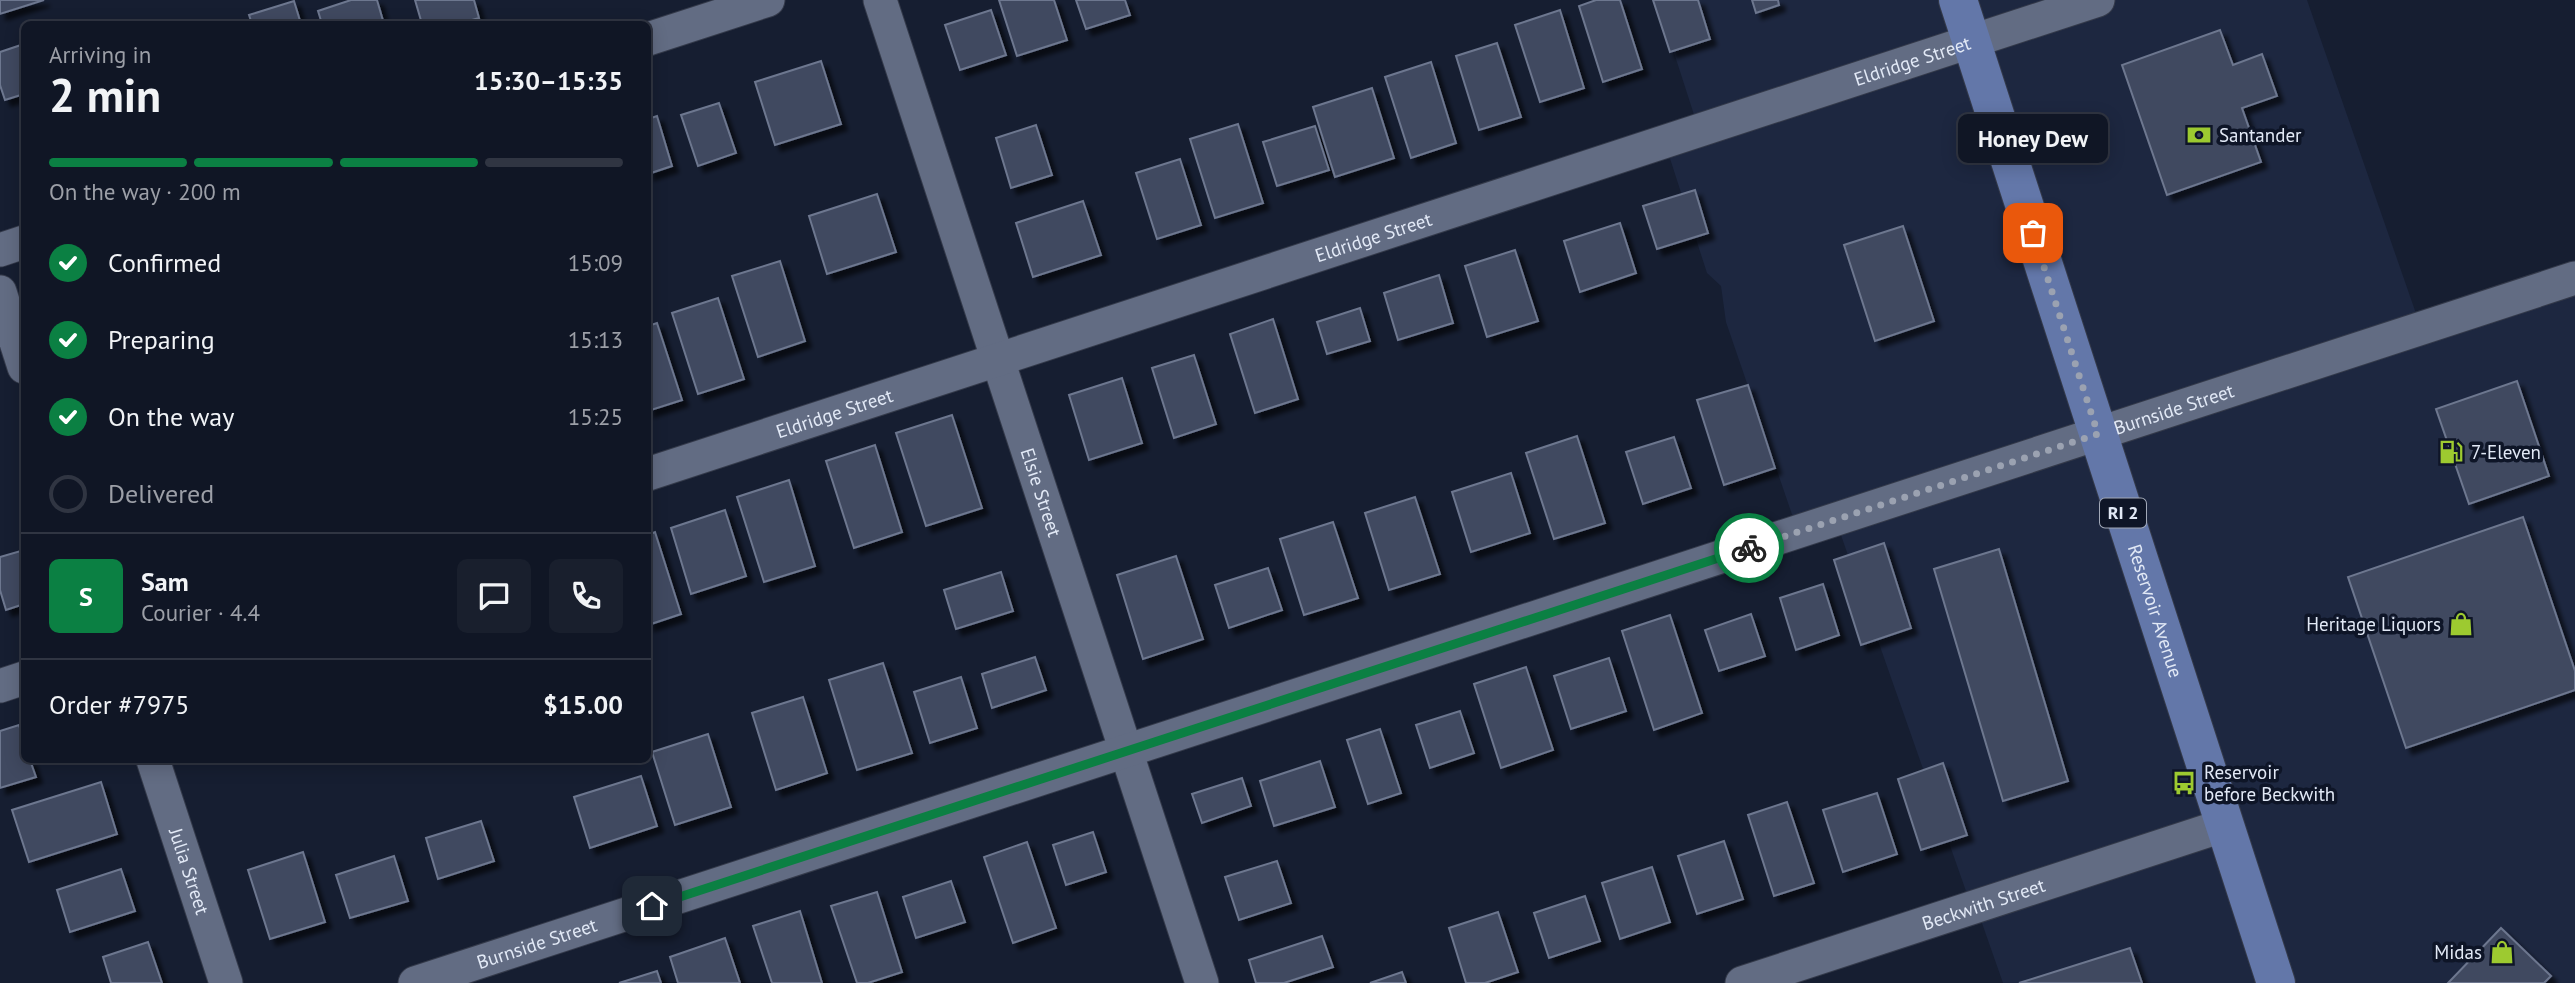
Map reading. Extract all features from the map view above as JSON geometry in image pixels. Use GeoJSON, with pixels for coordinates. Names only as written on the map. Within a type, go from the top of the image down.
{"type":"FeatureCollection","features":[{"type":"Feature","properties":{"kind":"main road","name":"Reservoir Avenue"},"geometry":{"type":"LineString","coordinates":[[1958,0],[2276,983]]}},
{"type":"Feature","properties":{"kind":"street"},"geometry":{"type":"LineString","coordinates":[[651,38],[768,0]]}},
{"type":"Feature","properties":{"kind":"street","name":"Elsie Street"},"geometry":{"type":"LineString","coordinates":[[880,0],[1202,983]]}},
{"type":"Feature","properties":{"kind":"street","name":"Eldridge Street"},"geometry":{"type":"LineString","coordinates":[[651,473],[2098,0]]}},
{"type":"Feature","properties":{"kind":"street"},"geometry":{"type":"LineString","coordinates":[[0,250],[21,243]]}},
{"type":"Feature","properties":{"kind":"street","name":"Burnside Street"},"geometry":{"type":"LineString","coordinates":[[415,983],[2575,278]]}},
{"type":"Feature","properties":{"kind":"street"},"geometry":{"type":"LineString","coordinates":[[0,292],[21,358]]}},
{"type":"Feature","properties":{"kind":"street"},"geometry":{"type":"LineString","coordinates":[[0,685],[21,678]]}},
{"type":"Feature","properties":{"kind":"street","name":"Julia Street"},"geometry":{"type":"LineString","coordinates":[[154,763],[226,983]]}},
{"type":"Feature","properties":{"kind":"street","name":"Beckwith Street"},"geometry":{"type":"LineString","coordinates":[[1742,983],[2225,825]]}},
{"type":"Feature","properties":{"kind":"shaded area"},"geometry":{"type":"Polygon","coordinates":[[[1657,0],[2307,0],[2420,325],[2575,273],[2575,983],[2003,983],[1976,906],[1967,894],[1836,521],[1797,529],[1726,322],[1721,286],[1707,273],[1665,143],[1697,124],[1657,0]]]}},
{"type":"Feature","properties":{"kind":"building"},"geometry":{"type":"Polygon","coordinates":[[[0,0],[44,0],[0,14],[0,0]]]}},
{"type":"Feature","properties":{"kind":"building"},"geometry":{"type":"Polygon","coordinates":[[[351,0],[377,0],[383,21],[321,21],[318,11],[351,0]]]}},
{"type":"Feature","properties":{"kind":"building"},"geometry":{"type":"Polygon","coordinates":[[[415,0],[474,0],[479,18],[468,21],[421,21],[415,0]]]}},
{"type":"Feature","properties":{"kind":"building"},"geometry":{"type":"Polygon","coordinates":[[[999,0],[1054,0],[1067,40],[1017,56],[999,0]]]}},
{"type":"Feature","properties":{"kind":"building"},"geometry":{"type":"Polygon","coordinates":[[[1076,0],[1125,0],[1130,15],[1086,29],[1076,0]]]}},
{"type":"Feature","properties":{"kind":"building"},"geometry":{"type":"Polygon","coordinates":[[[1596,0],[1620,0],[1642,69],[1603,82],[1579,6],[1596,0]]]}},
{"type":"Feature","properties":{"kind":"building"},"geometry":{"type":"Polygon","coordinates":[[[1653,0],[1698,0],[1710,39],[1670,52],[1653,0]]]}},
{"type":"Feature","properties":{"kind":"building"},"geometry":{"type":"Polygon","coordinates":[[[1752,0],[1778,0],[1779,5],[1756,13],[1752,0]]]}},
{"type":"Feature","properties":{"kind":"building"},"geometry":{"type":"Polygon","coordinates":[[[294,1],[300,21],[251,21],[249,15],[294,1]]]}},
{"type":"Feature","properties":{"kind":"building"},"geometry":{"type":"Polygon","coordinates":[[[991,10],[1006,55],[960,70],[945,25],[991,10]]]}},
{"type":"Feature","properties":{"kind":"building"},"geometry":{"type":"Polygon","coordinates":[[[1560,10],[1584,88],[1540,102],[1515,25],[1560,10]]]}},
{"type":"Feature","properties":{"kind":"building","name":"Santander"},"geometry":{"type":"Polygon","coordinates":[[[2220,30],[2233,65],[2262,54],[2277,96],[2242,108],[2261,162],[2167,195],[2122,65],[2220,30]]]}},
{"type":"Feature","properties":{"kind":"building"},"geometry":{"type":"Polygon","coordinates":[[[1497,43],[1521,117],[1479,130],[1456,56],[1497,43]]]}},
{"type":"Feature","properties":{"kind":"building"},"geometry":{"type":"Polygon","coordinates":[[[21,45],[21,95],[5,100],[0,85],[0,52],[21,45]]]}},
{"type":"Feature","properties":{"kind":"building"},"geometry":{"type":"Polygon","coordinates":[[[821,61],[841,124],[775,145],[755,82],[821,61]]]}},
{"type":"Feature","properties":{"kind":"building"},"geometry":{"type":"Polygon","coordinates":[[[1431,62],[1456,143],[1411,158],[1385,77],[1431,62]]]}},
{"type":"Feature","properties":{"kind":"building"},"geometry":{"type":"Polygon","coordinates":[[[1372,88],[1394,158],[1335,177],[1313,107],[1372,88]]]}},
{"type":"Feature","properties":{"kind":"building"},"geometry":{"type":"Polygon","coordinates":[[[719,103],[736,153],[698,166],[681,115],[719,103]]]}},
{"type":"Feature","properties":{"kind":"building"},"geometry":{"type":"Polygon","coordinates":[[[657,116],[672,166],[651,173],[651,118],[657,116]]]}},
{"type":"Feature","properties":{"kind":"building"},"geometry":{"type":"Polygon","coordinates":[[[1238,124],[1263,203],[1215,218],[1190,139],[1238,124]]]}},
{"type":"Feature","properties":{"kind":"building"},"geometry":{"type":"Polygon","coordinates":[[[1036,125],[1052,175],[1011,188],[996,138],[1036,125]]]}},
{"type":"Feature","properties":{"kind":"building"},"geometry":{"type":"Polygon","coordinates":[[[1315,126],[1329,170],[1277,186],[1263,142],[1315,126]]]}},
{"type":"Feature","properties":{"kind":"building"},"geometry":{"type":"Polygon","coordinates":[[[1180,159],[1201,225],[1157,239],[1136,173],[1180,159]]]}},
{"type":"Feature","properties":{"kind":"building"},"geometry":{"type":"Polygon","coordinates":[[[1695,190],[1708,233],[1657,249],[1643,206],[1695,190]]]}},
{"type":"Feature","properties":{"kind":"building"},"geometry":{"type":"Polygon","coordinates":[[[877,194],[896,252],[827,274],[809,216],[877,194]]]}},
{"type":"Feature","properties":{"kind":"building"},"geometry":{"type":"Polygon","coordinates":[[[1083,201],[1101,255],[1033,277],[1016,223],[1083,201]]]}},
{"type":"Feature","properties":{"kind":"building"},"geometry":{"type":"Polygon","coordinates":[[[1620,223],[1636,273],[1580,292],[1564,241],[1620,223]]]}},
{"type":"Feature","properties":{"kind":"building"},"geometry":{"type":"Polygon","coordinates":[[[1903,226],[1934,321],[1875,341],[1844,245],[1903,226]]]}},
{"type":"Feature","properties":{"kind":"building"},"geometry":{"type":"Polygon","coordinates":[[[1515,250],[1538,321],[1487,337],[1465,266],[1515,250]]]}},
{"type":"Feature","properties":{"kind":"building"},"geometry":{"type":"Polygon","coordinates":[[[780,261],[805,341],[758,357],[732,276],[780,261]]]}},
{"type":"Feature","properties":{"kind":"building"},"geometry":{"type":"Polygon","coordinates":[[[1439,275],[1453,323],[1398,340],[1384,293],[1439,275]]]}},
{"type":"Feature","properties":{"kind":"building"},"geometry":{"type":"Polygon","coordinates":[[[718,298],[744,379],[698,394],[672,313],[718,298]]]}},
{"type":"Feature","properties":{"kind":"building"},"geometry":{"type":"Polygon","coordinates":[[[1360,308],[1370,341],[1327,354],[1317,322],[1360,308]]]}},
{"type":"Feature","properties":{"kind":"building"},"geometry":{"type":"Polygon","coordinates":[[[1273,319],[1298,399],[1255,413],[1230,334],[1273,319]]]}},
{"type":"Feature","properties":{"kind":"building"},"geometry":{"type":"Polygon","coordinates":[[[657,323],[682,400],[651,410],[651,325],[657,323]]]}},
{"type":"Feature","properties":{"kind":"building"},"geometry":{"type":"Polygon","coordinates":[[[1194,355],[1216,424],[1174,438],[1152,368],[1194,355]]]}},
{"type":"Feature","properties":{"kind":"building"},"geometry":{"type":"Polygon","coordinates":[[[1122,378],[1142,443],[1089,460],[1069,395],[1122,378]]]}},
{"type":"Feature","properties":{"kind":"building"},"geometry":{"type":"Polygon","coordinates":[[[2517,381],[2549,476],[2469,504],[2436,409],[2517,381]]]}},
{"type":"Feature","properties":{"kind":"building"},"geometry":{"type":"Polygon","coordinates":[[[1748,385],[1775,468],[1724,485],[1697,400],[1748,385]]]}},
{"type":"Feature","properties":{"kind":"building"},"geometry":{"type":"Polygon","coordinates":[[[952,415],[982,508],[926,526],[896,433],[952,415]]]}},
{"type":"Feature","properties":{"kind":"building"},"geometry":{"type":"Polygon","coordinates":[[[1577,436],[1605,523],[1554,539],[1526,453],[1577,436]]]}},
{"type":"Feature","properties":{"kind":"building"},"geometry":{"type":"Polygon","coordinates":[[[1674,437],[1691,488],[1643,504],[1626,452],[1674,437]]]}},
{"type":"Feature","properties":{"kind":"building"},"geometry":{"type":"Polygon","coordinates":[[[875,445],[902,532],[854,548],[826,461],[875,445]]]}},
{"type":"Feature","properties":{"kind":"building"},"geometry":{"type":"Polygon","coordinates":[[[1511,473],[1530,533],[1471,552],[1452,492],[1511,473]]]}},
{"type":"Feature","properties":{"kind":"building"},"geometry":{"type":"Polygon","coordinates":[[[789,480],[815,566],[764,582],[737,497],[789,480]]]}},
{"type":"Feature","properties":{"kind":"building"},"geometry":{"type":"Polygon","coordinates":[[[1415,497],[1440,574],[1389,590],[1365,513],[1415,497]]]}},
{"type":"Feature","properties":{"kind":"building"},"geometry":{"type":"Polygon","coordinates":[[[725,510],[746,576],[691,594],[671,528],[725,510]]]}},
{"type":"Feature","properties":{"kind":"building","name":"Heritage Liquors"},"geometry":{"type":"Polygon","coordinates":[[[2523,517],[2575,671],[2575,690],[2406,748],[2348,577],[2523,517]]]}},
{"type":"Feature","properties":{"kind":"building"},"geometry":{"type":"Polygon","coordinates":[[[1333,522],[1358,598],[1304,615],[1280,539],[1333,522]]]}},
{"type":"Feature","properties":{"kind":"building"},"geometry":{"type":"Polygon","coordinates":[[[655,532],[681,614],[651,624],[651,534],[655,532]]]}},
{"type":"Feature","properties":{"kind":"building"},"geometry":{"type":"Polygon","coordinates":[[[1884,543],[1911,628],[1861,645],[1834,560],[1884,543]]]}},
{"type":"Feature","properties":{"kind":"building"},"geometry":{"type":"Polygon","coordinates":[[[1999,549],[2068,781],[2003,801],[1934,569],[1999,549]]]}},
{"type":"Feature","properties":{"kind":"building"},"geometry":{"type":"Polygon","coordinates":[[[21,551],[21,605],[6,610],[0,590],[0,557],[21,551]]]}},
{"type":"Feature","properties":{"kind":"building"},"geometry":{"type":"Polygon","coordinates":[[[1176,556],[1203,639],[1143,659],[1117,575],[1176,556]]]}},
{"type":"Feature","properties":{"kind":"building"},"geometry":{"type":"Polygon","coordinates":[[[1268,568],[1282,610],[1229,628],[1215,585],[1268,568]]]}},
{"type":"Feature","properties":{"kind":"building"},"geometry":{"type":"Polygon","coordinates":[[[1001,572],[1013,611],[956,629],[944,590],[1001,572]]]}},
{"type":"Feature","properties":{"kind":"building"},"geometry":{"type":"Polygon","coordinates":[[[1823,584],[1839,635],[1796,650],[1780,598],[1823,584]]]}},
{"type":"Feature","properties":{"kind":"building"},"geometry":{"type":"Polygon","coordinates":[[[1751,614],[1765,656],[1719,671],[1705,630],[1751,614]]]}},
{"type":"Feature","properties":{"kind":"building"},"geometry":{"type":"Polygon","coordinates":[[[1670,615],[1702,713],[1654,730],[1622,631],[1670,615]]]}},
{"type":"Feature","properties":{"kind":"building"},"geometry":{"type":"Polygon","coordinates":[[[1035,657],[1046,690],[992,708],[982,674],[1035,657]]]}},
{"type":"Feature","properties":{"kind":"building"},"geometry":{"type":"Polygon","coordinates":[[[1609,658],[1626,711],[1571,729],[1554,676],[1609,658]]]}},
{"type":"Feature","properties":{"kind":"building"},"geometry":{"type":"Polygon","coordinates":[[[883,663],[912,753],[857,770],[829,680],[883,663]]]}},
{"type":"Feature","properties":{"kind":"building"},"geometry":{"type":"Polygon","coordinates":[[[1526,667],[1553,750],[1501,768],[1474,684],[1526,667]]]}},
{"type":"Feature","properties":{"kind":"building"},"geometry":{"type":"Polygon","coordinates":[[[961,677],[977,728],[930,743],[914,692],[961,677]]]}},
{"type":"Feature","properties":{"kind":"building"},"geometry":{"type":"Polygon","coordinates":[[[803,697],[827,773],[776,790],[752,713],[803,697]]]}},
{"type":"Feature","properties":{"kind":"building"},"geometry":{"type":"Polygon","coordinates":[[[1460,711],[1474,753],[1430,768],[1416,725],[1460,711]]]}},
{"type":"Feature","properties":{"kind":"building"},"geometry":{"type":"Polygon","coordinates":[[[19,725],[21,763],[31,763],[36,777],[0,788],[0,731],[19,725]]]}},
{"type":"Feature","properties":{"kind":"building"},"geometry":{"type":"Polygon","coordinates":[[[1380,729],[1401,793],[1368,804],[1347,740],[1380,729]]]}},
{"type":"Feature","properties":{"kind":"building"},"geometry":{"type":"Polygon","coordinates":[[[708,734],[731,807],[675,825],[652,752],[708,734]]]}},
{"type":"Feature","properties":{"kind":"building"},"geometry":{"type":"Polygon","coordinates":[[[1320,761],[1335,807],[1274,826],[1260,781],[1320,761]]]}},
{"type":"Feature","properties":{"kind":"building"},"geometry":{"type":"Polygon","coordinates":[[[1943,763],[1967,835],[1921,850],[1898,779],[1943,763]]]}},
{"type":"Feature","properties":{"kind":"building"},"geometry":{"type":"Polygon","coordinates":[[[641,776],[657,826],[590,848],[574,797],[641,776]]]}},
{"type":"Feature","properties":{"kind":"building"},"geometry":{"type":"Polygon","coordinates":[[[1242,778],[1251,806],[1202,823],[1192,794],[1242,778]]]}},
{"type":"Feature","properties":{"kind":"building"},"geometry":{"type":"Polygon","coordinates":[[[101,782],[117,834],[29,862],[12,810],[101,782]]]}},
{"type":"Feature","properties":{"kind":"building"},"geometry":{"type":"Polygon","coordinates":[[[1877,793],[1897,854],[1843,872],[1823,810],[1877,793]]]}},
{"type":"Feature","properties":{"kind":"building"},"geometry":{"type":"Polygon","coordinates":[[[1787,802],[1814,883],[1774,896],[1748,815],[1787,802]]]}},
{"type":"Feature","properties":{"kind":"building"},"geometry":{"type":"Polygon","coordinates":[[[481,821],[494,861],[438,879],[426,838],[481,821]]]}},
{"type":"Feature","properties":{"kind":"building"},"geometry":{"type":"Polygon","coordinates":[[[1093,832],[1106,872],[1066,885],[1053,845],[1093,832]]]}},
{"type":"Feature","properties":{"kind":"building"},"geometry":{"type":"Polygon","coordinates":[[[1724,841],[1743,899],[1697,914],[1678,856],[1724,841]]]}},
{"type":"Feature","properties":{"kind":"building"},"geometry":{"type":"Polygon","coordinates":[[[1027,842],[1056,928],[1013,943],[984,857],[1027,842]]]}},
{"type":"Feature","properties":{"kind":"building"},"geometry":{"type":"Polygon","coordinates":[[[303,852],[325,922],[270,939],[248,870],[303,852]]]}},
{"type":"Feature","properties":{"kind":"building"},"geometry":{"type":"Polygon","coordinates":[[[394,856],[408,901],[350,918],[336,875],[394,856]]]}},
{"type":"Feature","properties":{"kind":"building"},"geometry":{"type":"Polygon","coordinates":[[[1277,861],[1291,903],[1239,920],[1225,877],[1277,861]]]}},
{"type":"Feature","properties":{"kind":"building"},"geometry":{"type":"Polygon","coordinates":[[[1652,867],[1670,922],[1620,939],[1602,883],[1652,867]]]}},
{"type":"Feature","properties":{"kind":"building"},"geometry":{"type":"Polygon","coordinates":[[[121,869],[135,911],[70,932],[57,890],[121,869]]]}},
{"type":"Feature","properties":{"kind":"building"},"geometry":{"type":"Polygon","coordinates":[[[951,881],[965,922],[916,938],[903,897],[951,881]]]}},
{"type":"Feature","properties":{"kind":"building"},"geometry":{"type":"Polygon","coordinates":[[[877,892],[902,972],[868,983],[857,983],[831,906],[877,892]]]}},
{"type":"Feature","properties":{"kind":"building"},"geometry":{"type":"Polygon","coordinates":[[[1585,896],[1600,941],[1549,958],[1534,913],[1585,896]]]}},
{"type":"Feature","properties":{"kind":"building"},"geometry":{"type":"Polygon","coordinates":[[[800,911],[822,983],[772,983],[753,926],[800,911]]]}},
{"type":"Feature","properties":{"kind":"building"},"geometry":{"type":"Polygon","coordinates":[[[1498,912],[1518,972],[1485,983],[1466,983],[1449,928],[1498,912]]]}},
{"type":"Feature","properties":{"kind":"building","name":"Midas"},"geometry":{"type":"Polygon","coordinates":[[[2501,928],[2551,976],[2544,983],[2448,983],[2501,928]]]}},
{"type":"Feature","properties":{"kind":"building"},"geometry":{"type":"Polygon","coordinates":[[[1322,936],[1333,967],[1284,983],[1256,983],[1249,960],[1322,936]]]}},
{"type":"Feature","properties":{"kind":"building"},"geometry":{"type":"Polygon","coordinates":[[[725,938],[740,983],[678,983],[670,957],[725,938]]]}},
{"type":"Feature","properties":{"kind":"building"},"geometry":{"type":"Polygon","coordinates":[[[148,942],[162,983],[111,983],[103,957],[148,942]]]}},
{"type":"Feature","properties":{"kind":"building"},"geometry":{"type":"Polygon","coordinates":[[[2130,948],[2142,983],[2019,983],[2130,948]]]}},
{"type":"Feature","properties":{"kind":"building"},"geometry":{"type":"Polygon","coordinates":[[[657,971],[661,983],[619,983],[657,971]]]}},
{"type":"Feature","properties":{"kind":"building"},"geometry":{"type":"Polygon","coordinates":[[[1402,972],[1406,983],[1370,983],[1402,972]]]}},
{"type":"Feature","properties":{"kind":"way so far"},"geometry":{"type":"LineString","coordinates":[[1749,548],[2098,434],[2033,233]]}},
{"type":"Feature","properties":{"kind":"place","name":"Santander"},"geometry":{"type":"Point","coordinates":[2199,135]}},
{"type":"Feature","properties":{"kind":"place","name":"Honey Dew"},"geometry":{"type":"Point","coordinates":[2033,233]}},
{"type":"Feature","properties":{"kind":"place","name":"7-Eleven"},"geometry":{"type":"Point","coordinates":[2451,452]}},
{"type":"Feature","properties":{"kind":"place","name":"Heritage Liquors"},"geometry":{"type":"Point","coordinates":[2461,624]}},
{"type":"Feature","properties":{"kind":"place","name":"Reservoir before Beckwith"},"geometry":{"type":"Point","coordinates":[2184,783]}},
{"type":"Feature","properties":{"kind":"place","name":"Midas"},"geometry":{"type":"Point","coordinates":[2502,952]}},
{"type":"Feature","properties":{"kind":"route"},"geometry":{"type":"LineString","coordinates":[[652,906],[1749,548]]}}]}
